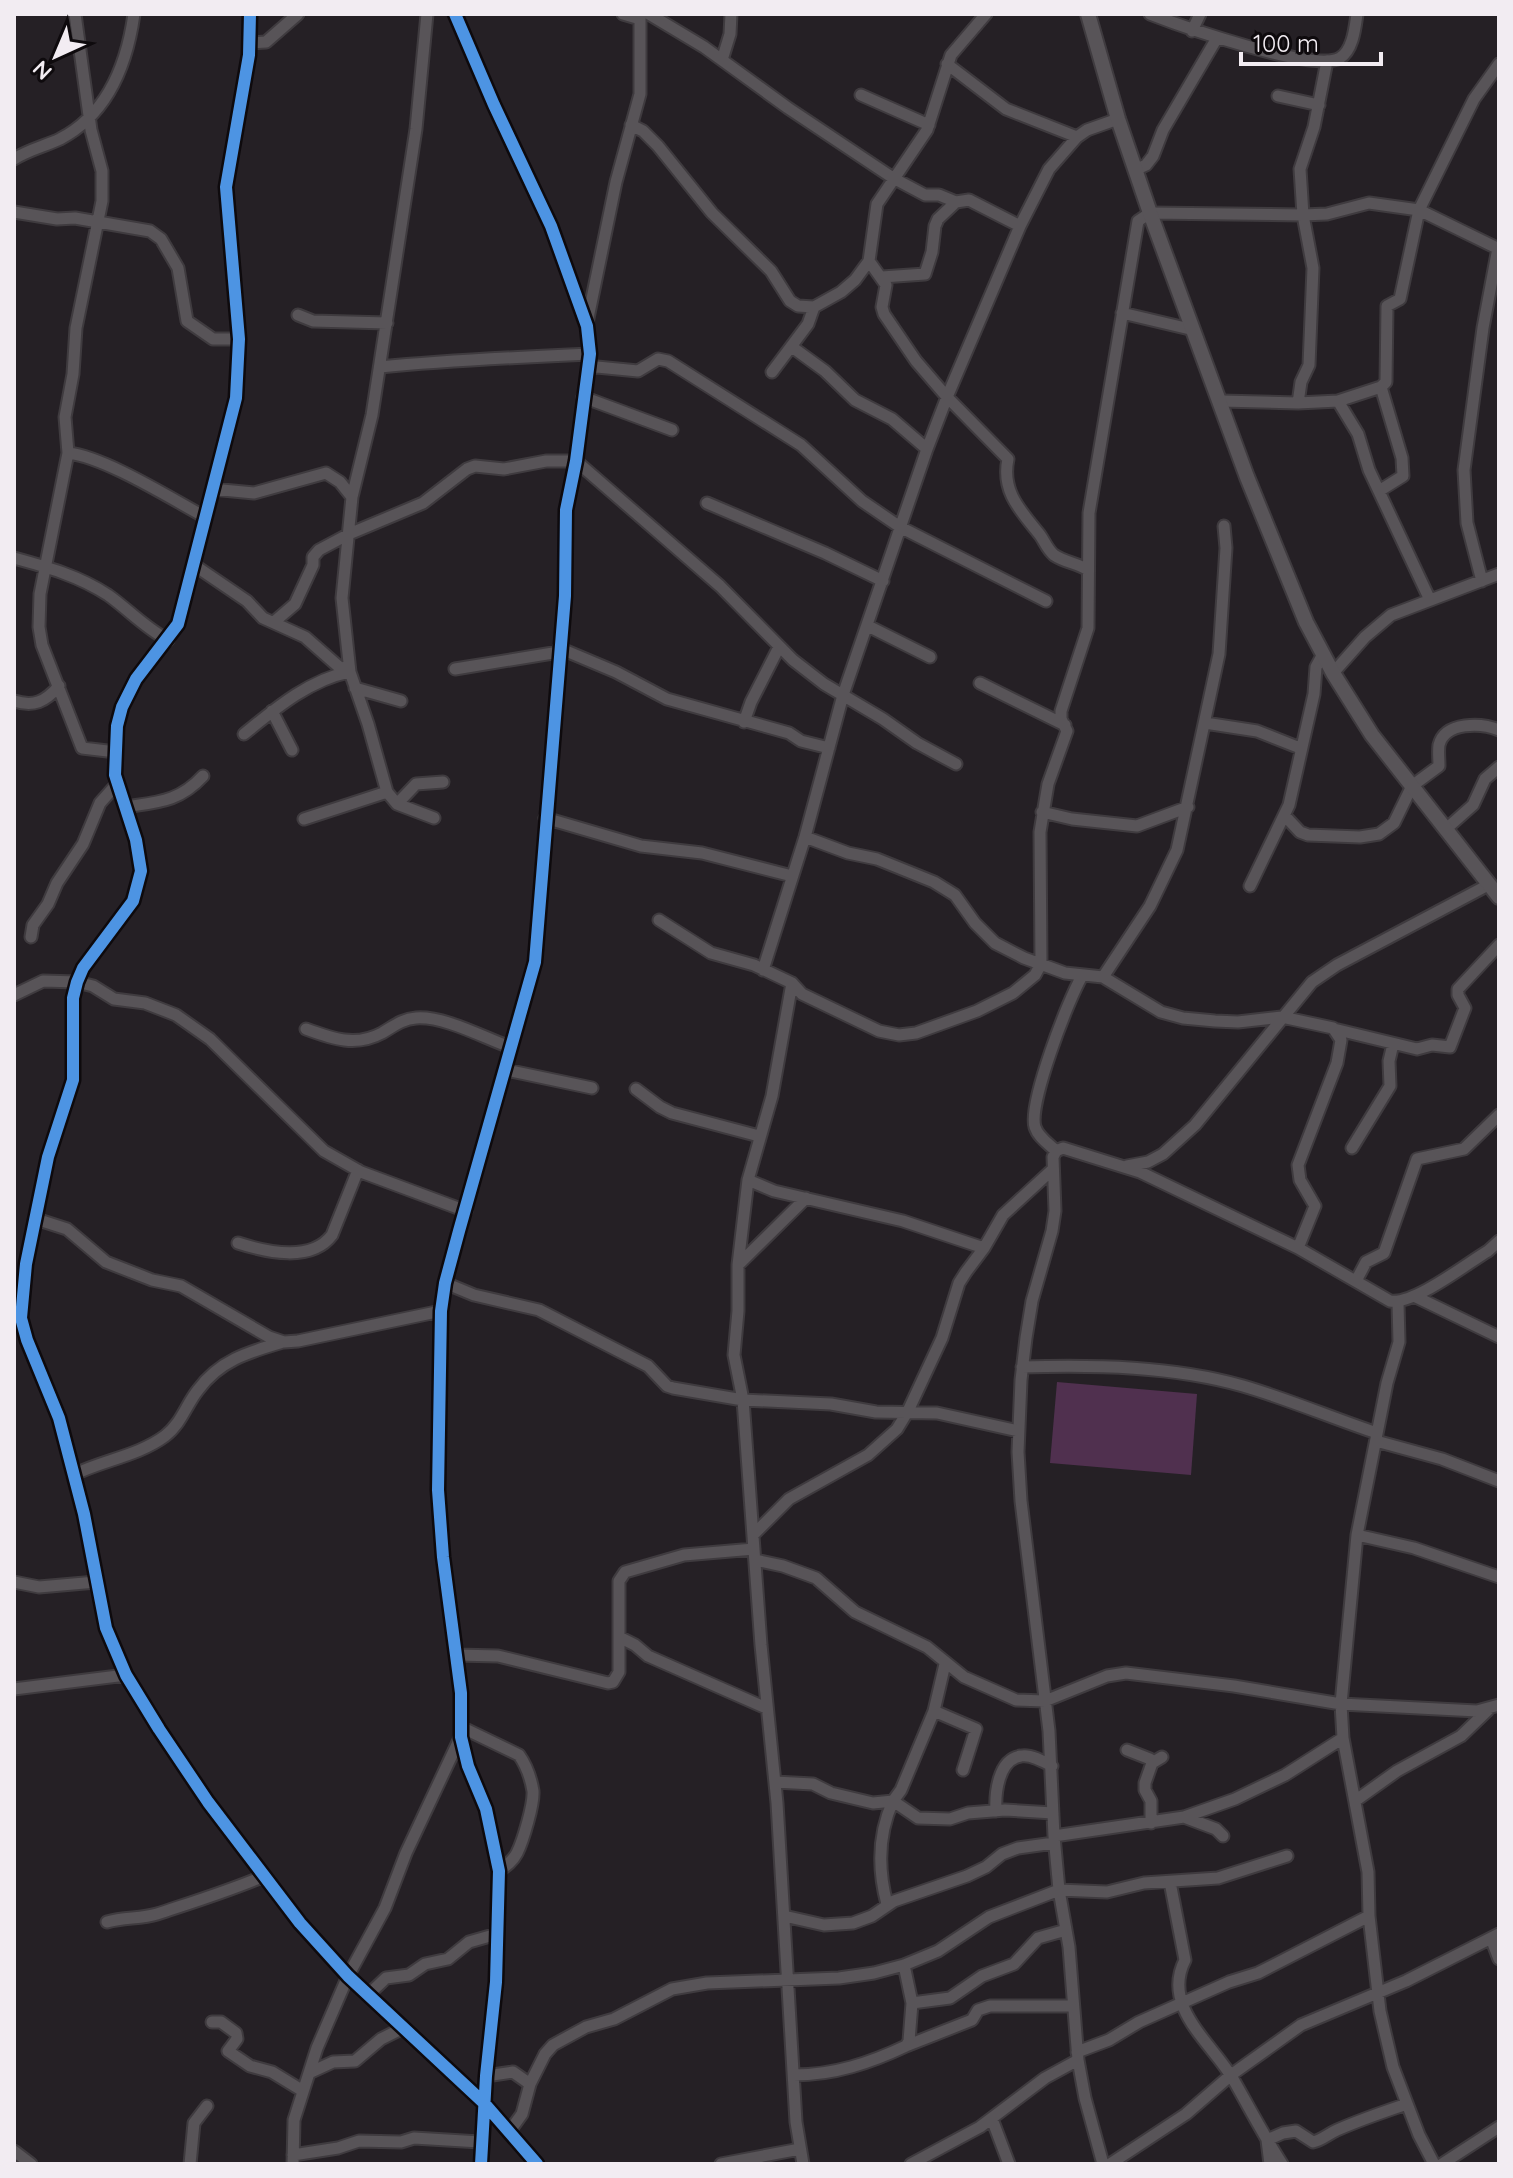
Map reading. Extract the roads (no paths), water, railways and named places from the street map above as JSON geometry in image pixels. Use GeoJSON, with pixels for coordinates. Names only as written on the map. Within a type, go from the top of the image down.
{"type":"FeatureCollection","features":[{"type":"Feature","properties":{"kind":"street"},"geometry":{"type":"LineString","coordinates":[[75,14],[94,148],[102,171],[102,201],[73,347],[73,374],[65,417],[68,453],[45,566],[39,635],[82,748],[116,752]]}},
{"type":"Feature","properties":{"kind":"street"},"geometry":{"type":"LineString","coordinates":[[14,159],[60,139],[100,107],[113,86],[130,43],[134,14]]}},
{"type":"Feature","properties":{"kind":"street"},"geometry":{"type":"LineString","coordinates":[[250,14],[251,43],[226,187],[239,339],[236,398],[178,624],[146,665],[127,697],[117,726],[116,785],[140,858],[141,871],[136,892],[123,916],[83,968],[77,982],[72,1018],[73,1080],[48,1157],[16,1316],[59,1418],[84,1514],[106,1628],[126,1675],[208,1802],[264,1876],[348,1976],[484,2103],[537,2164]]}},
{"type":"Feature","properties":{"kind":"street"},"geometry":{"type":"LineString","coordinates":[[251,43],[266,42],[298,14]]}},
{"type":"Feature","properties":{"kind":"street"},"geometry":{"type":"LineString","coordinates":[[427,14],[416,129],[372,415],[352,497],[342,598],[350,672],[387,792],[397,804],[434,818]]}},
{"type":"Feature","properties":{"kind":"street"},"geometry":{"type":"LineString","coordinates":[[455,14],[551,226],[587,326],[590,354],[576,461],[566,510],[563,552],[565,596],[535,962],[445,1283],[441,1311],[438,1490],[443,1557],[461,1693],[461,1732],[468,1766],[486,1809],[499,1871],[495,2004],[480,2142],[481,2164]]}},
{"type":"Feature","properties":{"kind":"street"},"geometry":{"type":"LineString","coordinates":[[623,14],[643,16],[722,60],[893,178],[925,195],[939,195],[956,202],[969,200],[1020,226]]}},
{"type":"Feature","properties":{"kind":"street"},"geometry":{"type":"LineString","coordinates":[[722,60],[730,34],[731,14]]}},
{"type":"Feature","properties":{"kind":"street"},"geometry":{"type":"LineString","coordinates":[[631,125],[643,131],[658,146],[712,213],[771,271],[790,301],[798,306],[814,307],[841,292],[869,261],[874,214],[882,195],[914,152],[929,125],[947,64],[958,45],[986,14]]}},
{"type":"Feature","properties":{"kind":"street"},"geometry":{"type":"LineString","coordinates":[[1088,14],[1118,119],[1150,213],[1247,477],[1293,593],[1322,656],[1372,735],[1496,891],[1312,982],[1195,1125],[1163,1154],[1148,1162],[1126,1166]]}},
{"type":"Feature","properties":{"kind":"street"},"geometry":{"type":"LineString","coordinates":[[1150,14],[1217,38],[1327,61],[1335,61],[1349,49],[1357,14]]}},
{"type":"Feature","properties":{"kind":"street"},"geometry":{"type":"LineString","coordinates":[[1192,31],[1200,14]]}},
{"type":"Feature","properties":{"kind":"street"},"geometry":{"type":"LineString","coordinates":[[587,326],[616,182],[640,94],[643,16]]}},
{"type":"Feature","properties":{"kind":"street"},"geometry":{"type":"LineString","coordinates":[[1135,170],[1146,165],[1153,156],[1163,130],[1217,38]]}},
{"type":"Feature","properties":{"kind":"street"},"geometry":{"type":"LineString","coordinates":[[1298,403],[1301,382],[1309,365],[1313,268],[1303,215],[1300,169],[1319,105],[1327,61]]}},
{"type":"Feature","properties":{"kind":"street"},"geometry":{"type":"LineString","coordinates":[[947,64],[1006,109],[1077,137]]}},
{"type":"Feature","properties":{"kind":"street"},"geometry":{"type":"LineString","coordinates":[[1221,401],[1338,401],[1381,387],[1386,382],[1387,306],[1400,299],[1419,210],[1474,99],[1499,64]]}},
{"type":"Feature","properties":{"kind":"street"},"geometry":{"type":"LineString","coordinates":[[861,95],[929,125]]}},
{"type":"Feature","properties":{"kind":"street"},"geometry":{"type":"LineString","coordinates":[[1278,96],[1319,105]]}},
{"type":"Feature","properties":{"kind":"street"},"geometry":{"type":"LineString","coordinates":[[763,970],[805,837],[843,695],[947,397],[1020,226],[1049,169],[1077,137],[1118,119]]}},
{"type":"Feature","properties":{"kind":"street"},"geometry":{"type":"LineString","coordinates":[[882,277],[925,274],[938,219],[956,202]]}},
{"type":"Feature","properties":{"kind":"street"},"geometry":{"type":"LineString","coordinates":[[659,920],[711,953],[763,970],[792,983],[802,994],[859,1023],[899,1035],[935,1028],[1013,993],[1029,982],[1041,964],[1039,858],[1042,812],[1048,784],[1065,738],[1061,711],[1088,628],[1089,513],[1138,221],[1150,213],[1327,214],[1369,203],[1419,210],[1499,249],[1483,328],[1464,470],[1467,523],[1482,581]]}},
{"type":"Feature","properties":{"kind":"street"},"geometry":{"type":"LineString","coordinates":[[14,212],[57,219],[75,218],[156,234],[178,268],[187,321],[213,339],[239,339]]}},
{"type":"Feature","properties":{"kind":"street"},"geometry":{"type":"LineString","coordinates":[[869,261],[886,285],[882,307],[884,314],[916,361],[1008,459],[1005,475],[1010,495],[1029,524],[1041,536],[1044,545],[1061,559],[1075,562],[1088,570]]}},
{"type":"Feature","properties":{"kind":"street"},"geometry":{"type":"LineString","coordinates":[[772,372],[808,324],[814,307]]}},
{"type":"Feature","properties":{"kind":"street"},"geometry":{"type":"LineString","coordinates":[[1122,313],[1194,330]]}},
{"type":"Feature","properties":{"kind":"street"},"geometry":{"type":"LineString","coordinates":[[298,315],[313,321],[387,323]]}},
{"type":"Feature","properties":{"kind":"street"},"geometry":{"type":"LineString","coordinates":[[792,347],[825,371],[855,400],[892,419],[927,449]]}},
{"type":"Feature","properties":{"kind":"street"},"geometry":{"type":"LineString","coordinates":[[380,367],[468,362],[499,356],[590,354]]}},
{"type":"Feature","properties":{"kind":"street"},"geometry":{"type":"LineString","coordinates":[[588,369],[635,371],[658,359],[668,361],[801,445],[862,501],[900,527],[1046,601]]}},
{"type":"Feature","properties":{"kind":"street"},"geometry":{"type":"LineString","coordinates":[[1379,491],[1403,476],[1402,458],[1381,387]]}},
{"type":"Feature","properties":{"kind":"street"},"geometry":{"type":"LineString","coordinates":[[583,397],[672,430]]}},
{"type":"Feature","properties":{"kind":"street"},"geometry":{"type":"LineString","coordinates":[[1338,401],[1358,434],[1369,470],[1430,600]]}},
{"type":"Feature","properties":{"kind":"street"},"geometry":{"type":"LineString","coordinates":[[68,453],[103,463],[205,517]]}},
{"type":"Feature","properties":{"kind":"street"},"geometry":{"type":"LineString","coordinates":[[274,622],[295,604],[315,554],[349,534],[423,503],[472,467],[504,469],[546,461],[576,461],[720,586],[779,647],[818,679],[917,743],[956,764]]}},
{"type":"Feature","properties":{"kind":"street"},"geometry":{"type":"LineString","coordinates":[[212,489],[254,493],[326,473],[340,482],[352,497]]}},
{"type":"Feature","properties":{"kind":"street"},"geometry":{"type":"LineString","coordinates":[[707,503],[883,581]]}},
{"type":"Feature","properties":{"kind":"street"},"geometry":{"type":"LineString","coordinates":[[1103,977],[1159,889],[1177,850],[1219,654],[1226,548],[1224,526]]}},
{"type":"Feature","properties":{"kind":"street"},"geometry":{"type":"LineString","coordinates":[[14,558],[71,575],[101,591],[140,623],[168,640]]}},
{"type":"Feature","properties":{"kind":"street"},"geometry":{"type":"LineString","coordinates":[[194,565],[247,601],[263,618],[305,637],[338,666],[350,672]]}},
{"type":"Feature","properties":{"kind":"street"},"geometry":{"type":"LineString","coordinates":[[1333,673],[1386,618],[1499,574]]}},
{"type":"Feature","properties":{"kind":"street"},"geometry":{"type":"LineString","coordinates":[[868,626],[930,657]]}},
{"type":"Feature","properties":{"kind":"street"},"geometry":{"type":"LineString","coordinates":[[744,722],[779,647]]}},
{"type":"Feature","properties":{"kind":"street"},"geometry":{"type":"LineString","coordinates":[[455,669],[559,650],[616,672],[667,699],[789,733],[801,741],[829,748]]}},
{"type":"Feature","properties":{"kind":"street"},"geometry":{"type":"LineString","coordinates":[[1250,886],[1285,816],[1314,694],[1316,667],[1322,656]]}},
{"type":"Feature","properties":{"kind":"street"},"geometry":{"type":"LineString","coordinates":[[244,734],[272,711],[318,682],[332,675],[350,672]]}},
{"type":"Feature","properties":{"kind":"street"},"geometry":{"type":"LineString","coordinates":[[980,683],[1065,725]]}},
{"type":"Feature","properties":{"kind":"street"},"geometry":{"type":"LineString","coordinates":[[14,701],[31,705],[40,703],[59,686]]}},
{"type":"Feature","properties":{"kind":"street"},"geometry":{"type":"LineString","coordinates":[[355,688],[401,701]]}},
{"type":"Feature","properties":{"kind":"street"},"geometry":{"type":"LineString","coordinates":[[272,711],[292,750]]}},
{"type":"Feature","properties":{"kind":"street"},"geometry":{"type":"LineString","coordinates":[[1205,723],[1257,731],[1300,748]]}},
{"type":"Feature","properties":{"kind":"street"},"geometry":{"type":"LineString","coordinates":[[1285,816],[1300,832],[1308,835],[1370,836],[1394,823],[1412,786],[1439,766],[1440,742],[1450,732],[1476,724],[1499,730]]}},
{"type":"Feature","properties":{"kind":"street"},"geometry":{"type":"LineString","coordinates":[[1446,829],[1473,805],[1485,779],[1499,767]]}},
{"type":"Feature","properties":{"kind":"street"},"geometry":{"type":"LineString","coordinates":[[125,807],[177,797],[191,789],[203,776]]}},
{"type":"Feature","properties":{"kind":"street"},"geometry":{"type":"LineString","coordinates":[[397,804],[416,784],[443,782]]}},
{"type":"Feature","properties":{"kind":"street"},"geometry":{"type":"LineString","coordinates":[[31,937],[33,925],[83,844],[100,803],[116,785]]}},
{"type":"Feature","properties":{"kind":"street"},"geometry":{"type":"LineString","coordinates":[[304,819],[387,792]]}},
{"type":"Feature","properties":{"kind":"street"},"geometry":{"type":"LineString","coordinates":[[1042,812],[1072,819],[1137,826],[1188,807]]}},
{"type":"Feature","properties":{"kind":"street"},"geometry":{"type":"LineString","coordinates":[[545,818],[641,846],[702,853],[792,876]]}},
{"type":"Feature","properties":{"kind":"street"},"geometry":{"type":"LineString","coordinates":[[805,837],[848,853],[877,859],[934,882],[955,895],[975,923],[995,943],[1041,964],[1082,976],[1103,977],[1171,1015],[1238,1022],[1282,1017],[1417,1049],[1432,1045],[1447,1048],[1453,1044],[1465,1008],[1458,989],[1499,945]]}},
{"type":"Feature","properties":{"kind":"street"},"geometry":{"type":"LineString","coordinates":[[1056,1151],[1037,1131],[1034,1116],[1059,1028],[1082,976]]}},
{"type":"Feature","properties":{"kind":"street"},"geometry":{"type":"LineString","coordinates":[[14,995],[43,981],[77,982],[93,986],[114,999],[160,1008],[192,1024],[316,1144],[358,1170],[466,1211]]}},
{"type":"Feature","properties":{"kind":"street"},"geometry":{"type":"LineString","coordinates":[[792,983],[772,1096],[748,1180],[738,1265],[734,1355],[743,1400],[803,2164]]}},
{"type":"Feature","properties":{"kind":"street"},"geometry":{"type":"LineString","coordinates":[[306,1029],[355,1043],[381,1034],[403,1020],[427,1018],[443,1020],[510,1047]]}},
{"type":"Feature","properties":{"kind":"street"},"geometry":{"type":"LineString","coordinates":[[1298,1248],[1315,1202],[1300,1180],[1298,1165],[1337,1063],[1341,1040],[1333,1028]]}},
{"type":"Feature","properties":{"kind":"street"},"geometry":{"type":"LineString","coordinates":[[1352,1148],[1390,1086],[1389,1061],[1393,1044]]}},
{"type":"Feature","properties":{"kind":"street"},"geometry":{"type":"LineString","coordinates":[[506,1070],[592,1088]]}},
{"type":"Feature","properties":{"kind":"street"},"geometry":{"type":"LineString","coordinates":[[636,1089],[672,1113],[759,1136]]}},
{"type":"Feature","properties":{"kind":"street"},"geometry":{"type":"LineString","coordinates":[[1356,1281],[1366,1262],[1384,1253],[1417,1159],[1464,1149],[1499,1115]]}},
{"type":"Feature","properties":{"kind":"street"},"geometry":{"type":"LineString","coordinates":[[1056,1151],[1063,1148],[1126,1166],[1298,1248],[1381,1297],[1398,1303],[1488,1251],[1499,1241]]}},
{"type":"Feature","properties":{"kind":"street"},"geometry":{"type":"LineString","coordinates":[[1056,1151],[1052,1170],[1056,1199],[1052,1231],[1032,1301],[1022,1367],[1018,1431],[1021,1501],[1052,1766],[1054,1839],[1077,2056],[1103,2164]]}},
{"type":"Feature","properties":{"kind":"street"},"geometry":{"type":"LineString","coordinates":[[238,1243],[292,1255],[326,1243],[358,1170]]}},
{"type":"Feature","properties":{"kind":"street"},"geometry":{"type":"LineString","coordinates":[[753,1535],[789,1499],[868,1455],[897,1429],[947,1326],[959,1283],[1008,1209],[1052,1170]]}},
{"type":"Feature","properties":{"kind":"street"},"geometry":{"type":"LineString","coordinates":[[748,1180],[774,1191],[903,1221],[984,1248]]}},
{"type":"Feature","properties":{"kind":"street"},"geometry":{"type":"LineString","coordinates":[[738,1265],[806,1198]]}},
{"type":"Feature","properties":{"kind":"street"},"geometry":{"type":"LineString","coordinates":[[36,1219],[67,1229],[106,1262],[152,1280],[181,1286],[269,1337],[284,1342]]}},
{"type":"Feature","properties":{"kind":"street"},"geometry":{"type":"LineString","coordinates":[[445,1283],[474,1295],[539,1310],[648,1366],[667,1386],[673,1388],[743,1400],[831,1404],[876,1412],[937,1413],[1018,1431]]}},
{"type":"Feature","properties":{"kind":"street"},"geometry":{"type":"LineString","coordinates":[[1414,1296],[1499,1337]]}},
{"type":"Feature","properties":{"kind":"street"},"geometry":{"type":"LineString","coordinates":[[1398,1303],[1399,1342],[1387,1383],[1357,1535],[1341,1704],[1343,1738],[1368,1872],[1377,1992],[1393,2067],[1434,2164]]}},
{"type":"Feature","properties":{"kind":"street"},"geometry":{"type":"LineString","coordinates":[[73,1475],[148,1446],[167,1434],[179,1421],[197,1390],[229,1360],[284,1342],[441,1311]]}},
{"type":"Feature","properties":{"kind":"street"},"geometry":{"type":"LineString","coordinates":[[1022,1367],[1074,1366],[1181,1374],[1242,1386],[1499,1481]]}},
{"type":"Feature","properties":{"kind":"street"},"geometry":{"type":"LineString","coordinates":[[1357,1535],[1414,1548],[1499,1577]]}},
{"type":"Feature","properties":{"kind":"street"},"geometry":{"type":"LineString","coordinates":[[457,1655],[498,1656],[613,1682],[619,1672],[619,1581],[625,1572],[684,1555],[755,1555],[816,1578],[855,1612],[927,1647],[964,1677],[1006,1697],[1045,1701],[1107,1676],[1126,1673],[1234,1686],[1341,1704],[1477,1711],[1494,1707]]}},
{"type":"Feature","properties":{"kind":"street"},"geometry":{"type":"LineString","coordinates":[[14,1582],[39,1587],[96,1582]]}},
{"type":"Feature","properties":{"kind":"street"},"geometry":{"type":"LineString","coordinates":[[619,1637],[648,1656],[766,1708]]}},
{"type":"Feature","properties":{"kind":"street"},"geometry":{"type":"LineString","coordinates":[[887,1904],[879,1872],[885,1821],[934,1711],[945,1664]]}},
{"type":"Feature","properties":{"kind":"street"},"geometry":{"type":"LineString","coordinates":[[14,1689],[126,1675]]}},
{"type":"Feature","properties":{"kind":"street"},"geometry":{"type":"LineString","coordinates":[[1355,1801],[1397,1771],[1461,1736],[1494,1707]]}},
{"type":"Feature","properties":{"kind":"street"},"geometry":{"type":"LineString","coordinates":[[934,1711],[976,1729],[963,1770]]}},
{"type":"Feature","properties":{"kind":"street"},"geometry":{"type":"LineString","coordinates":[[461,1732],[519,1755],[531,1782],[533,1793],[517,1854],[499,1871]]}},
{"type":"Feature","properties":{"kind":"street"},"geometry":{"type":"LineString","coordinates":[[461,1732],[406,1853],[385,1908],[348,1976],[309,2073],[294,2120],[293,2160],[359,2141],[401,2142],[414,2138],[480,2142]]}},
{"type":"Feature","properties":{"kind":"street"},"geometry":{"type":"LineString","coordinates":[[784,1916],[824,1925],[853,1923],[872,1916],[887,1904],[967,1876],[986,1867],[1002,1854],[1018,1848],[1184,1817],[1235,1799],[1285,1775],[1343,1738]]}},
{"type":"Feature","properties":{"kind":"street"},"geometry":{"type":"LineString","coordinates":[[1127,1750],[1157,1760],[1145,1790],[1151,1801],[1151,1823]]}},
{"type":"Feature","properties":{"kind":"street"},"geometry":{"type":"LineString","coordinates":[[996,1811],[997,1783],[1015,1758],[1024,1755],[1052,1766]]}},
{"type":"Feature","properties":{"kind":"street"},"geometry":{"type":"LineString","coordinates":[[775,1782],[813,1784],[831,1793],[873,1803],[893,1801],[918,1818],[950,1819],[962,1814],[996,1811],[1053,1813]]}},
{"type":"Feature","properties":{"kind":"street"},"geometry":{"type":"LineString","coordinates":[[1184,1817],[1216,1829],[1223,1836]]}},
{"type":"Feature","properties":{"kind":"street"},"geometry":{"type":"LineString","coordinates":[[509,2132],[522,2114],[530,2084],[553,2045],[586,2027],[614,2019],[664,1992],[695,1984],[855,1976],[904,1965],[938,1951],[1000,1911],[1059,1890],[1107,1892],[1144,1883],[1218,1878],[1287,1856]]}},
{"type":"Feature","properties":{"kind":"street"},"geometry":{"type":"LineString","coordinates":[[107,1922],[156,1914],[264,1876]]}},
{"type":"Feature","properties":{"kind":"street"},"geometry":{"type":"LineString","coordinates":[[1170,1882],[1185,1960],[1179,1973],[1183,2004],[1195,2031],[1231,2075],[1282,2164]]}},
{"type":"Feature","properties":{"kind":"street"},"geometry":{"type":"LineString","coordinates":[[911,2164],[992,2119],[1077,2056],[1139,2022],[1229,1982],[1258,1973],[1369,1916]]}},
{"type":"Feature","properties":{"kind":"street"},"geometry":{"type":"LineString","coordinates":[[912,2003],[950,1998],[982,1976],[1014,1964],[1038,1938],[1066,1930]]}},
{"type":"Feature","properties":{"kind":"street"},"geometry":{"type":"LineString","coordinates":[[368,1995],[386,1978],[409,1975],[425,1964],[448,1959],[469,1942],[497,1934]]}},
{"type":"Feature","properties":{"kind":"street"},"geometry":{"type":"LineString","coordinates":[[1110,2164],[1186,2114],[1231,2075],[1301,2025],[1406,1981],[1495,1936],[1499,1959]]}},
{"type":"Feature","properties":{"kind":"street"},"geometry":{"type":"LineString","coordinates":[[904,1965],[912,2003],[906,2046]]}},
{"type":"Feature","properties":{"kind":"street"},"geometry":{"type":"LineString","coordinates":[[794,2075],[813,2075],[863,2064],[974,2019],[981,2008],[1002,2004],[1073,2006]]}},
{"type":"Feature","properties":{"kind":"street"},"geometry":{"type":"LineString","coordinates":[[212,2022],[221,2022],[236,2033],[237,2039],[228,2051],[238,2059],[272,2072],[303,2091]]}},
{"type":"Feature","properties":{"kind":"street"},"geometry":{"type":"LineString","coordinates":[[309,2073],[333,2062],[355,2061],[381,2039],[403,2028]]}},
{"type":"Feature","properties":{"kind":"street"},"geometry":{"type":"LineString","coordinates":[[486,2076],[513,2072],[530,2084]]}},
{"type":"Feature","properties":{"kind":"street"},"geometry":{"type":"LineString","coordinates":[[1267,2140],[1296,2131],[1318,2142],[1331,2133],[1407,2104]]}},
{"type":"Feature","properties":{"kind":"street"},"geometry":{"type":"LineString","coordinates":[[190,2164],[194,2123],[207,2106]]}},
{"type":"Feature","properties":{"kind":"street"},"geometry":{"type":"LineString","coordinates":[[992,2119],[1009,2164]]}},
{"type":"Feature","properties":{"kind":"street"},"geometry":{"type":"LineString","coordinates":[[1442,2164],[1499,2127]]}},
{"type":"Feature","properties":{"kind":"street"},"geometry":{"type":"LineString","coordinates":[[1267,2140],[1270,2164]]}},
{"type":"Feature","properties":{"kind":"street"},"geometry":{"type":"LineString","coordinates":[[721,2164],[800,2149]]}},
{"type":"Feature","properties":{"kind":"street"},"geometry":{"type":"LineString","coordinates":[[14,2151],[31,2164]]}}]}
